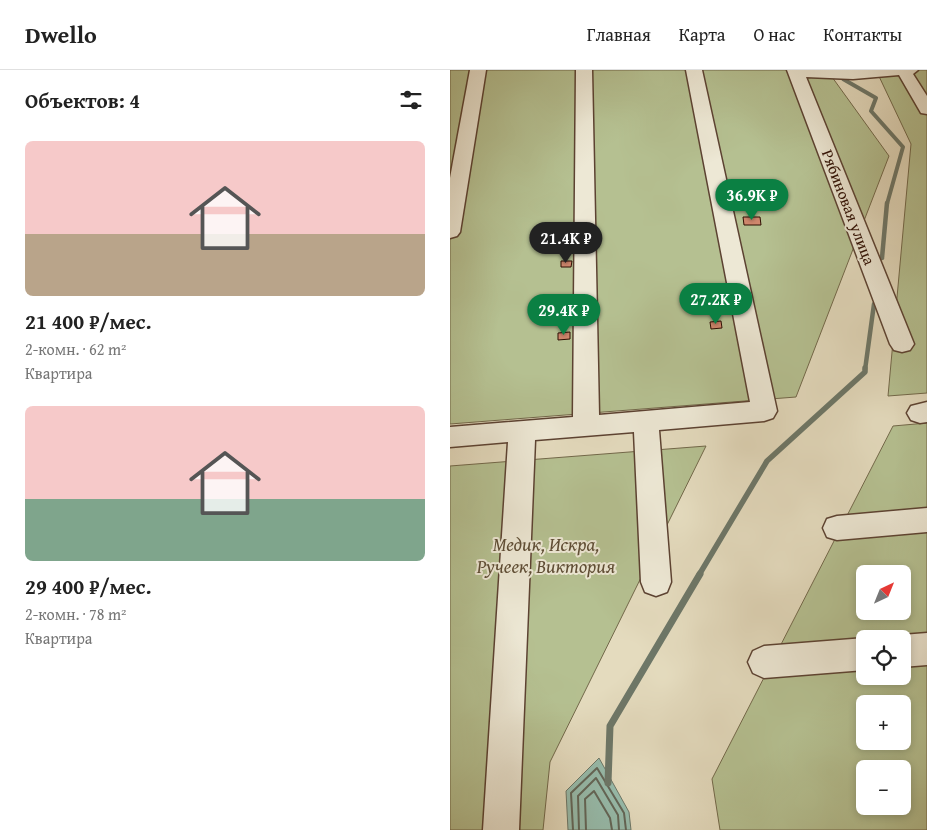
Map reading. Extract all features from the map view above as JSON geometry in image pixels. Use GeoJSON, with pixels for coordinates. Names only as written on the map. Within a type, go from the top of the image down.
{"type":"FeatureCollection","features":[{"type":"Feature","properties":{"kind":"lane"},"geometry":{"type":"LineString","coordinates":[[450,232],[478,70]]}},
{"type":"Feature","properties":{"kind":"lane"},"geometry":{"type":"LineString","coordinates":[[584,70],[586,426]]}},
{"type":"Feature","properties":{"kind":"lane"},"geometry":{"type":"LineString","coordinates":[[450,437],[764,411],[694,70]]}},
{"type":"Feature","properties":{"kind":"lane"},"geometry":{"type":"LineString","coordinates":[[903,70],[927,109]]}},
{"type":"Feature","properties":{"kind":"lane"},"geometry":{"type":"LineString","coordinates":[[795,71],[852,74],[910,70]]}},
{"type":"Feature","properties":{"kind":"lane","name":"Рябиновая улица"},"geometry":{"type":"LineString","coordinates":[[795,71],[902,344]]}},
{"type":"Feature","properties":{"kind":"lane"},"geometry":{"type":"LineString","coordinates":[[646,421],[656,582]]}},
{"type":"Feature","properties":{"kind":"lane"},"geometry":{"type":"LineString","coordinates":[[501,830],[522,431]]}},
{"type":"Feature","properties":{"kind":"lane"},"geometry":{"type":"LineString","coordinates":[[837,528],[927,520]]}},
{"type":"Feature","properties":{"kind":"lane"},"geometry":{"type":"LineString","coordinates":[[911,650],[927,649]]}},
{"type":"Feature","properties":{"kind":"lane"},"geometry":{"type":"LineString","coordinates":[[764,662],[856,655]]}},
{"type":"Feature","properties":{"kind":"green space"},"geometry":{"type":"Polygon","coordinates":[[[450,70],[827,70],[889,156],[796,397],[450,424],[450,70]]]}},
{"type":"Feature","properties":{"kind":"green space"},"geometry":{"type":"Polygon","coordinates":[[[876,70],[927,70],[927,393],[888,396],[911,144],[876,70]]]}},
{"type":"Feature","properties":{"kind":"green space"},"geometry":{"type":"Polygon","coordinates":[[[927,423],[927,830],[720,830],[712,779],[893,426],[927,423]]]}},
{"type":"Feature","properties":{"kind":"green space","name":"Медик, Искра, Ручеек, Виктория"},"geometry":{"type":"Polygon","coordinates":[[[706,446],[550,762],[543,830],[450,830],[450,466],[706,446]]]}},
{"type":"Feature","properties":{"kind":"water"},"geometry":{"type":"Polygon","coordinates":[[[599,758],[629,812],[631,830],[568,830],[566,791],[599,758]]]}},
{"type":"Feature","properties":{"kind":"building"},"geometry":{"type":"Polygon","coordinates":[[[743,217],[760,217],[761,225],[744,225],[743,217]]]}},
{"type":"Feature","properties":{"kind":"building"},"geometry":{"type":"Polygon","coordinates":[[[561,261],[572,261],[571,267],[561,267],[561,261]]]}},
{"type":"Feature","properties":{"kind":"building"},"geometry":{"type":"Polygon","coordinates":[[[706,295],[716,295],[717,302],[706,302],[706,295]]]}},
{"type":"Feature","properties":{"kind":"building"},"geometry":{"type":"Polygon","coordinates":[[[721,321],[722,328],[711,329],[710,322],[721,321]]]}},
{"type":"Feature","properties":{"kind":"building"},"geometry":{"type":"Polygon","coordinates":[[[570,332],[570,339],[558,340],[558,333],[570,332]]]}},
{"type":"Feature","properties":{"kind":"waterway"},"geometry":{"type":"LineString","coordinates":[[837,70],[843,79],[876,98],[871,111],[903,147],[887,204]]}},
{"type":"Feature","properties":{"kind":"waterway"},"geometry":{"type":"LineString","coordinates":[[882,258],[887,203]]}},
{"type":"Feature","properties":{"kind":"waterway"},"geometry":{"type":"LineString","coordinates":[[865,370],[874,304]]}},
{"type":"Feature","properties":{"kind":"waterway"},"geometry":{"type":"LineString","coordinates":[[699,575],[767,461],[865,370]]}},
{"type":"Feature","properties":{"kind":"waterway"},"geometry":{"type":"LineString","coordinates":[[608,783],[610,726],[700,574]]}}]}
